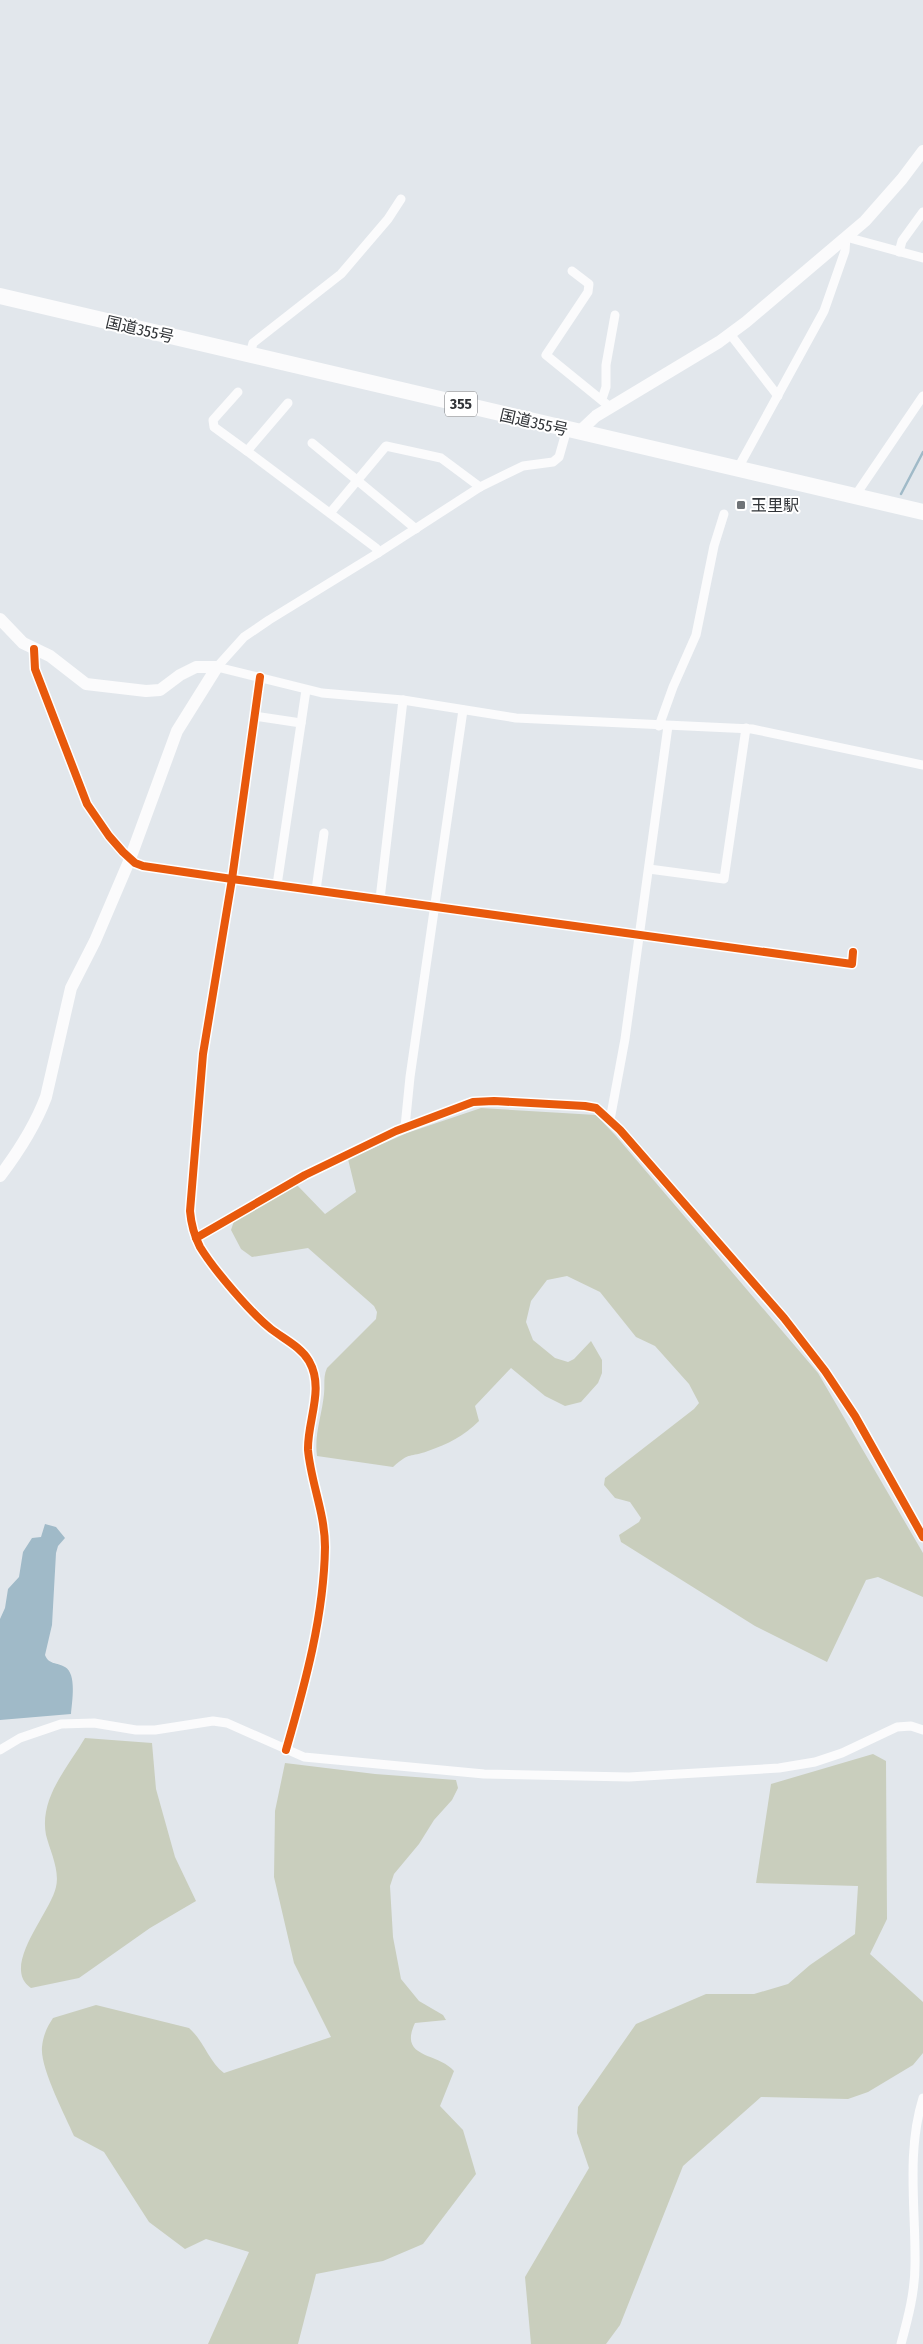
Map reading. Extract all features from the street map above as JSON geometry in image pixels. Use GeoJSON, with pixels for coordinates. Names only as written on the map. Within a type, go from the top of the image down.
{"type":"FeatureCollection","features":[{"type":"Feature","properties":{"kind":"highway","name":"国道355号"},"geometry":{"type":"LineString","coordinates":[[0,296],[923,512]]}},
{"type":"Feature","properties":{"kind":"street"},"geometry":{"type":"LineString","coordinates":[[0,1176],[21,1147],[41,1111],[46,1097],[71,988],[95,941],[130,859],[177,730],[217,667],[250,633],[480,487],[523,466],[553,462],[559,457],[573,431],[584,426],[606,403],[730,334],[846,237],[882,202],[923,152]]}},
{"type":"Feature","properties":{"kind":"street"},"geometry":{"type":"LineString","coordinates":[[250,354],[253,343],[341,274],[401,199]]}},
{"type":"Feature","properties":{"kind":"street"},"geometry":{"type":"LineString","coordinates":[[899,252],[902,241],[923,212]]}},
{"type":"Feature","properties":{"kind":"street"},"geometry":{"type":"LineString","coordinates":[[846,237],[923,258]]}},
{"type":"Feature","properties":{"kind":"street"},"geometry":{"type":"LineString","coordinates":[[738,468],[824,311],[845,251],[846,237]]}},
{"type":"Feature","properties":{"kind":"street"},"geometry":{"type":"LineString","coordinates":[[572,272],[589,284],[588,292],[546,354],[606,403]]}},
{"type":"Feature","properties":{"kind":"street"},"geometry":{"type":"LineString","coordinates":[[606,403],[606,365],[615,316]]}},
{"type":"Feature","properties":{"kind":"street"},"geometry":{"type":"LineString","coordinates":[[730,334],[778,396]]}},
{"type":"Feature","properties":{"kind":"street"},"geometry":{"type":"LineString","coordinates":[[238,392],[213,420],[214,427],[376,548],[378,553]]}},
{"type":"Feature","properties":{"kind":"street"},"geometry":{"type":"LineString","coordinates":[[855,496],[923,396]]}},
{"type":"Feature","properties":{"kind":"street"},"geometry":{"type":"LineString","coordinates":[[248,451],[288,403]]}},
{"type":"Feature","properties":{"kind":"street"},"geometry":{"type":"LineString","coordinates":[[312,443],[411,522],[416,529]]}},
{"type":"Feature","properties":{"kind":"street"},"geometry":{"type":"LineString","coordinates":[[330,513],[386,446],[441,458],[480,487]]}},
{"type":"Feature","properties":{"kind":"street"},"geometry":{"type":"LineString","coordinates":[[610,1120],[625,1040],[649,869],[664,726],[673,687],[696,636],[714,546],[724,514]]}},
{"type":"Feature","properties":{"kind":"street"},"geometry":{"type":"LineString","coordinates":[[0,619],[13,634],[34,649],[50,656],[86,684],[103,687],[146,691],[160,690],[196,667],[217,667],[306,690],[403,700],[535,720],[746,728],[818,741],[923,766]]}},
{"type":"Feature","properties":{"kind":"street"},"geometry":{"type":"LineString","coordinates":[[34,649],[35,668],[87,804],[109,836],[130,859],[143,866],[852,964],[853,952]]}},
{"type":"Feature","properties":{"kind":"street"},"geometry":{"type":"LineString","coordinates":[[260,677],[232,879],[203,1054],[190,1211],[200,1247],[244,1303],[270,1328],[300,1350],[309,1361],[313,1372],[314,1411],[308,1448],[322,1518],[325,1547],[312,1658],[286,1750]]}},
{"type":"Feature","properties":{"kind":"street"},"geometry":{"type":"LineString","coordinates":[[277,885],[306,690]]}},
{"type":"Feature","properties":{"kind":"street"},"geometry":{"type":"LineString","coordinates":[[380,899],[403,700]]}},
{"type":"Feature","properties":{"kind":"street"},"geometry":{"type":"LineString","coordinates":[[405,1127],[410,1077],[463,710]]}},
{"type":"Feature","properties":{"kind":"street"},"geometry":{"type":"LineString","coordinates":[[254,716],[301,723]]}},
{"type":"Feature","properties":{"kind":"street"},"geometry":{"type":"LineString","coordinates":[[649,869],[724,878],[746,728]]}},
{"type":"Feature","properties":{"kind":"street"},"geometry":{"type":"LineString","coordinates":[[316,890],[324,833]]}},
{"type":"Feature","properties":{"kind":"street"},"geometry":{"type":"LineString","coordinates":[[196,1238],[305,1175],[405,1127],[480,1100],[596,1108],[610,1120],[784,1318],[825,1371],[855,1416],[923,1537]]}},
{"type":"Feature","properties":{"kind":"street"},"geometry":{"type":"LineString","coordinates":[[0,1750],[20,1738],[61,1724],[94,1723],[136,1730],[155,1730],[213,1721],[227,1723],[304,1757],[484,1774],[629,1777],[779,1768],[814,1762],[842,1753],[897,1727],[911,1726],[923,1730]]}},
{"type":"Feature","properties":{"kind":"street"},"geometry":{"type":"LineString","coordinates":[[901,2344],[908,2320],[914,2275],[914,2146],[923,2098]]}},
{"type":"Feature","properties":{"kind":"green space"},"geometry":{"type":"Polygon","coordinates":[[[481,1108],[596,1115],[616,1136],[818,1373],[923,1553],[923,1597],[878,1577],[866,1580],[827,1662],[755,1626],[621,1542],[619,1535],[639,1522],[641,1518],[630,1502],[615,1498],[604,1485],[605,1478],[694,1409],[699,1403],[689,1384],[655,1346],[636,1337],[600,1292],[567,1276],[547,1280],[531,1301],[526,1322],[533,1340],[555,1358],[568,1362],[574,1359],[591,1341],[602,1360],[602,1373],[598,1383],[581,1402],[565,1406],[545,1396],[511,1368],[475,1406],[479,1421],[462,1435],[442,1445],[407,1457],[393,1467],[317,1456],[317,1433],[327,1368],[376,1319],[377,1312],[374,1306],[308,1248],[252,1257],[241,1249],[231,1230],[234,1221],[297,1185],[325,1214],[356,1192],[348,1159],[407,1133],[481,1108]]]}},
{"type":"Feature","properties":{"kind":"green space"},"geometry":{"type":"Polygon","coordinates":[[[85,1738],[152,1743],[156,1789],[175,1857],[196,1901],[150,1928],[79,1978],[31,1988],[23,1979],[21,1967],[24,1954],[52,1898],[57,1881],[56,1867],[46,1835],[45,1821],[47,1808],[56,1784],[85,1738]]]}},
{"type":"Feature","properties":{"kind":"green space"},"geometry":{"type":"Polygon","coordinates":[[[873,1754],[886,1761],[887,1919],[870,1954],[923,2002],[923,2053],[913,2065],[868,2092],[848,2099],[761,2097],[683,2166],[620,2325],[606,2344],[531,2344],[525,2277],[589,2168],[577,2133],[578,2107],[636,2024],[706,1994],[754,1994],[788,1984],[810,1965],[855,1934],[858,1886],[756,1883],[771,1784],[873,1754]]]}},
{"type":"Feature","properties":{"kind":"green space"},"geometry":{"type":"Polygon","coordinates":[[[285,1763],[375,1774],[456,1780],[458,1788],[452,1800],[434,1820],[419,1844],[394,1874],[390,1886],[393,1937],[401,1979],[419,2001],[443,2015],[446,2020],[415,2023],[411,2035],[412,2043],[422,2053],[447,2065],[454,2071],[440,2106],[463,2130],[476,2174],[423,2244],[383,2261],[316,2274],[298,2344],[208,2344],[249,2252],[206,2239],[185,2249],[149,2222],[104,2152],[74,2136],[49,2079],[42,2056],[42,2047],[46,2032],[53,2018],[96,2005],[189,2028],[199,2039],[214,2063],[224,2073],[331,2037],[294,1963],[274,1877],[275,1811],[285,1763]]]}},
{"type":"Feature","properties":{"kind":"water"},"geometry":{"type":"Polygon","coordinates":[[[45,1524],[56,1527],[65,1538],[58,1546],[56,1553],[52,1625],[45,1655],[51,1662],[62,1665],[69,1671],[73,1689],[71,1714],[0,1720],[0,1619],[5,1608],[8,1589],[19,1577],[23,1552],[32,1538],[41,1537],[45,1524]]]}},
{"type":"Feature","properties":{"kind":"waterway"},"geometry":{"type":"LineString","coordinates":[[901,494],[923,452]]}},
{"type":"Feature","properties":{"kind":"cycle path"},"geometry":{"type":"LineString","coordinates":[[34,649],[35,669],[87,804],[109,836],[123,852],[135,863],[143,866],[852,964],[853,952]]}},
{"type":"Feature","properties":{"kind":"cycle path"},"geometry":{"type":"LineString","coordinates":[[260,677],[232,879],[203,1054],[190,1211],[193,1229],[200,1247],[223,1279],[263,1322],[302,1351],[314,1372],[315,1394],[308,1450],[323,1522],[325,1547],[324,1573],[312,1650],[286,1750]]}},
{"type":"Feature","properties":{"kind":"cycle path"},"geometry":{"type":"LineString","coordinates":[[196,1238],[305,1175],[396,1131],[473,1102],[494,1101],[596,1108],[620,1130],[784,1318],[825,1371],[855,1416],[923,1537]]}},
{"type":"Feature","properties":{"kind":"place","name":"玉里駅"},"geometry":{"type":"Point","coordinates":[741,505]}}]}
